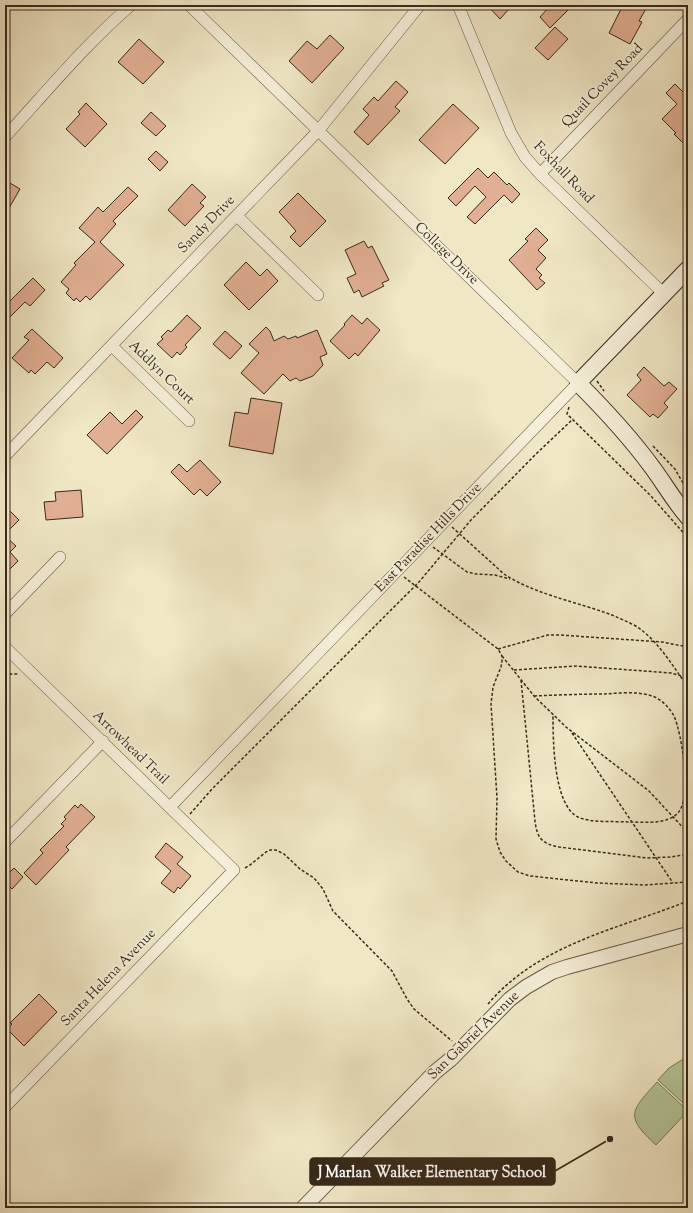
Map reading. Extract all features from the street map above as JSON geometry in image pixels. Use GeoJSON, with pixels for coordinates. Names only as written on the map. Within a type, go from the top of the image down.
{"type":"FeatureCollection","features":[{"type":"Feature","properties":{"kind":"main road","name":"East Paradise Hills Drive"},"geometry":{"type":"LineString","coordinates":[[578,383],[688,269]]}},
{"type":"Feature","properties":{"kind":"main road","name":"College Drive"},"geometry":{"type":"LineString","coordinates":[[578,383],[604,409],[642,454],[674,500],[688,517]]}},
{"type":"Feature","properties":{"kind":"street"},"geometry":{"type":"LineString","coordinates":[[5,137],[79,54],[114,19],[131,5]]}},
{"type":"Feature","properties":{"kind":"street","name":"College Drive"},"geometry":{"type":"LineString","coordinates":[[189,5],[578,383]]}},
{"type":"Feature","properties":{"kind":"street","name":"Sandy Drive"},"geometry":{"type":"LineString","coordinates":[[5,456],[318,131],[420,5]]}},
{"type":"Feature","properties":{"kind":"street","name":"Foxhall Road"},"geometry":{"type":"LineString","coordinates":[[458,5],[511,133],[525,157],[540,174],[664,294]]}},
{"type":"Feature","properties":{"kind":"street","name":"Quail Covey Road"},"geometry":{"type":"LineString","coordinates":[[540,174],[688,19]]}},
{"type":"Feature","properties":{"kind":"street"},"geometry":{"type":"LineString","coordinates":[[237,216],[318,295]]}},
{"type":"Feature","properties":{"kind":"street","name":"Addlyn Court"},"geometry":{"type":"LineString","coordinates":[[112,346],[189,421]]}},
{"type":"Feature","properties":{"kind":"street","name":"East Paradise Hills Drive"},"geometry":{"type":"LineString","coordinates":[[170,806],[578,383]]}},
{"type":"Feature","properties":{"kind":"street"},"geometry":{"type":"LineString","coordinates":[[5,614],[60,557]]}},
{"type":"Feature","properties":{"kind":"street","name":"Arrowhead Trail"},"geometry":{"type":"LineString","coordinates":[[5,647],[170,806],[234,870]]}},
{"type":"Feature","properties":{"kind":"street"},"geometry":{"type":"LineString","coordinates":[[5,842],[103,741]]}},
{"type":"Feature","properties":{"kind":"street","name":"Santa Helena Avenue"},"geometry":{"type":"LineString","coordinates":[[5,1107],[234,870]]}},
{"type":"Feature","properties":{"kind":"street","name":"San Gabriel Avenue"},"geometry":{"type":"LineString","coordinates":[[303,1208],[435,1072],[461,1049],[510,999],[526,986],[552,972],[688,934]]}},
{"type":"Feature","properties":{"kind":"path"},"geometry":{"type":"LineString","coordinates":[[570,406],[567,414],[650,495],[688,538]]}},
{"type":"Feature","properties":{"kind":"path"},"geometry":{"type":"LineString","coordinates":[[187,818],[212,789],[415,586],[471,520],[530,459],[573,420]]}},
{"type":"Feature","properties":{"kind":"path"},"geometry":{"type":"LineString","coordinates":[[445,521],[504,574],[512,579],[526,586],[596,609],[624,620],[638,628],[654,642],[688,687]]}},
{"type":"Feature","properties":{"kind":"path"},"geometry":{"type":"LineString","coordinates":[[425,542],[472,574],[495,574],[512,579]]}},
{"type":"Feature","properties":{"kind":"path"},"geometry":{"type":"LineString","coordinates":[[397,571],[498,649],[534,696],[571,731],[649,791],[688,833]]}},
{"type":"Feature","properties":{"kind":"path"},"geometry":{"type":"LineString","coordinates":[[498,649],[552,635],[572,635],[654,642],[688,647]]}},
{"type":"Feature","properties":{"kind":"path"},"geometry":{"type":"LineString","coordinates":[[502,656],[501,667],[491,694],[497,798],[496,839],[503,856],[514,869],[530,876],[597,883],[645,885],[688,882]]}},
{"type":"Feature","properties":{"kind":"path"},"geometry":{"type":"LineString","coordinates":[[514,670],[576,666],[679,674],[688,678]]}},
{"type":"Feature","properties":{"kind":"path"},"geometry":{"type":"LineString","coordinates":[[521,680],[534,821],[539,837],[544,843],[551,846],[657,858],[688,854]]}},
{"type":"Feature","properties":{"kind":"path"},"geometry":{"type":"LineString","coordinates":[[534,696],[634,693],[652,696],[664,703],[671,712],[680,734],[684,761],[685,783],[684,802],[681,809],[673,817],[655,822],[584,819],[576,816],[570,810],[562,795],[557,774],[554,748],[553,714]]}},
{"type":"Feature","properties":{"kind":"path"},"geometry":{"type":"LineString","coordinates":[[571,731],[674,883]]}},
{"type":"Feature","properties":{"kind":"path"},"geometry":{"type":"LineString","coordinates":[[234,870],[247,867],[270,850],[276,850],[284,854],[300,869],[318,882],[323,889],[333,911],[390,968],[414,1009],[461,1049]]}},
{"type":"Feature","properties":{"kind":"green space"},"geometry":{"type":"Polygon","coordinates":[[[685,1058],[688,1058],[688,1104],[682,1102],[658,1080],[669,1068],[685,1058]]]}},
{"type":"Feature","properties":{"kind":"green space"},"geometry":{"type":"Polygon","coordinates":[[[657,1082],[688,1111],[656,1145],[639,1127],[635,1120],[635,1114],[641,1100],[657,1082]]]}},
{"type":"Feature","properties":{"kind":"building"},"geometry":{"type":"Polygon","coordinates":[[[487,5],[503,5],[508,10],[500,19],[487,5]]]}},
{"type":"Feature","properties":{"kind":"building"},"geometry":{"type":"Polygon","coordinates":[[[551,5],[573,5],[550,28],[540,17],[551,5]]]}},
{"type":"Feature","properties":{"kind":"building"},"geometry":{"type":"Polygon","coordinates":[[[623,5],[648,5],[639,21],[642,22],[630,44],[609,33],[623,5]]]}},
{"type":"Feature","properties":{"kind":"building"},"geometry":{"type":"Polygon","coordinates":[[[555,27],[568,39],[548,60],[535,48],[555,27]]]}},
{"type":"Feature","properties":{"kind":"building"},"geometry":{"type":"Polygon","coordinates":[[[330,35],[344,48],[312,83],[289,61],[307,41],[317,49],[330,35]]]}},
{"type":"Feature","properties":{"kind":"building"},"geometry":{"type":"Polygon","coordinates":[[[139,39],[164,62],[143,84],[118,62],[139,39]]]}},
{"type":"Feature","properties":{"kind":"building"},"geometry":{"type":"Polygon","coordinates":[[[396,81],[408,92],[395,107],[400,111],[368,145],[354,132],[369,115],[363,109],[374,97],[378,101],[396,81]]]}},
{"type":"Feature","properties":{"kind":"building"},"geometry":{"type":"Polygon","coordinates":[[[675,84],[688,97],[688,148],[662,119],[677,104],[666,93],[675,84]]]}},
{"type":"Feature","properties":{"kind":"building"},"geometry":{"type":"Polygon","coordinates":[[[86,103],[107,124],[85,147],[66,129],[80,114],[78,112],[86,103]]]}},
{"type":"Feature","properties":{"kind":"building"},"geometry":{"type":"Polygon","coordinates":[[[453,104],[479,128],[445,164],[419,140],[453,104]]]}},
{"type":"Feature","properties":{"kind":"building"},"geometry":{"type":"Polygon","coordinates":[[[151,112],[166,126],[156,136],[141,123],[151,112]]]}},
{"type":"Feature","properties":{"kind":"building"},"geometry":{"type":"Polygon","coordinates":[[[156,151],[168,162],[160,171],[148,159],[156,151]]]}},
{"type":"Feature","properties":{"kind":"building"},"geometry":{"type":"Polygon","coordinates":[[[478,168],[488,178],[494,172],[507,185],[509,183],[520,194],[512,203],[504,195],[475,224],[467,217],[486,197],[475,186],[456,206],[448,198],[478,168]]]}},
{"type":"Feature","properties":{"kind":"building"},"geometry":{"type":"Polygon","coordinates":[[[5,180],[20,189],[5,215],[5,180]]]}},
{"type":"Feature","properties":{"kind":"building"},"geometry":{"type":"Polygon","coordinates":[[[192,184],[206,197],[200,203],[204,206],[185,226],[168,210],[192,184]]]}},
{"type":"Feature","properties":{"kind":"building"},"geometry":{"type":"Polygon","coordinates":[[[128,187],[138,196],[113,221],[116,224],[100,242],[124,265],[90,300],[86,296],[80,302],[76,298],[74,301],[66,293],[69,289],[61,282],[76,265],[74,263],[95,242],[79,228],[98,207],[103,212],[128,187]]]}},
{"type":"Feature","properties":{"kind":"building"},"geometry":{"type":"Polygon","coordinates":[[[298,193],[326,221],[300,247],[290,237],[296,231],[279,212],[298,193]]]}},
{"type":"Feature","properties":{"kind":"building"},"geometry":{"type":"Polygon","coordinates":[[[536,228],[548,240],[538,250],[546,258],[536,269],[542,275],[539,278],[545,283],[537,290],[509,260],[528,241],[525,239],[536,228]]]}},
{"type":"Feature","properties":{"kind":"building"},"geometry":{"type":"Polygon","coordinates":[[[364,241],[368,248],[372,246],[389,280],[382,283],[384,286],[362,297],[359,290],[354,293],[347,278],[356,274],[345,250],[364,241]]]}},
{"type":"Feature","properties":{"kind":"building"},"geometry":{"type":"Polygon","coordinates":[[[246,262],[260,276],[267,269],[278,281],[249,310],[224,285],[246,262]]]}},
{"type":"Feature","properties":{"kind":"building"},"geometry":{"type":"Polygon","coordinates":[[[33,278],[45,290],[30,306],[25,302],[5,322],[5,306],[33,278]]]}},
{"type":"Feature","properties":{"kind":"building"},"geometry":{"type":"Polygon","coordinates":[[[187,315],[201,328],[185,345],[187,347],[180,355],[177,352],[172,358],[157,344],[163,339],[161,337],[168,330],[171,332],[187,315]]]}},
{"type":"Feature","properties":{"kind":"building"},"geometry":{"type":"Polygon","coordinates":[[[352,315],[362,324],[367,318],[380,330],[358,356],[355,353],[349,359],[330,341],[352,315]]]}},
{"type":"Feature","properties":{"kind":"building"},"geometry":{"type":"Polygon","coordinates":[[[266,327],[270,331],[274,341],[284,336],[288,339],[296,336],[297,338],[317,330],[327,354],[320,357],[323,365],[313,376],[300,381],[296,378],[290,381],[283,374],[264,394],[241,373],[259,353],[249,344],[266,327]]]}},
{"type":"Feature","properties":{"kind":"building"},"geometry":{"type":"Polygon","coordinates":[[[32,329],[63,358],[54,368],[47,362],[35,374],[31,370],[29,373],[12,358],[29,340],[24,337],[32,329]]]}},
{"type":"Feature","properties":{"kind":"building"},"geometry":{"type":"Polygon","coordinates":[[[225,331],[242,346],[230,359],[213,344],[225,331]]]}},
{"type":"Feature","properties":{"kind":"building"},"geometry":{"type":"Polygon","coordinates":[[[644,367],[664,386],[669,382],[677,389],[664,403],[668,407],[658,418],[653,414],[650,417],[627,395],[641,380],[637,375],[644,367]]]}},
{"type":"Feature","properties":{"kind":"building"},"geometry":{"type":"Polygon","coordinates":[[[251,398],[282,403],[273,454],[229,446],[235,412],[248,414],[251,398]]]}},
{"type":"Feature","properties":{"kind":"building"},"geometry":{"type":"Polygon","coordinates":[[[136,410],[143,417],[107,454],[87,435],[110,412],[122,424],[136,410]]]}},
{"type":"Feature","properties":{"kind":"building"},"geometry":{"type":"Polygon","coordinates":[[[200,460],[221,482],[207,496],[200,489],[194,495],[171,472],[179,464],[187,472],[200,460]]]}},
{"type":"Feature","properties":{"kind":"building"},"geometry":{"type":"Polygon","coordinates":[[[81,490],[83,517],[46,520],[44,502],[56,501],[55,492],[81,490]]]}},
{"type":"Feature","properties":{"kind":"building"},"geometry":{"type":"Polygon","coordinates":[[[5,506],[19,520],[5,534],[5,506]]]}},
{"type":"Feature","properties":{"kind":"building"},"geometry":{"type":"Polygon","coordinates":[[[5,536],[16,546],[10,552],[18,561],[5,574],[5,536]]]}},
{"type":"Feature","properties":{"kind":"building"},"geometry":{"type":"Polygon","coordinates":[[[81,804],[95,817],[66,847],[69,850],[36,885],[24,873],[43,853],[40,850],[64,826],[61,824],[66,819],[64,817],[75,805],[78,808],[81,804]]]}},
{"type":"Feature","properties":{"kind":"building"},"geometry":{"type":"Polygon","coordinates":[[[166,843],[183,857],[177,864],[191,876],[180,889],[178,887],[174,893],[161,883],[171,871],[155,857],[166,843]]]}},
{"type":"Feature","properties":{"kind":"building"},"geometry":{"type":"Polygon","coordinates":[[[14,868],[23,877],[12,889],[5,882],[5,877],[14,868]]]}},
{"type":"Feature","properties":{"kind":"building"},"geometry":{"type":"Polygon","coordinates":[[[39,994],[57,1012],[24,1046],[7,1029],[12,1024],[10,1023],[39,994]]]}},
{"type":"Feature","properties":{"kind":"place","name":"J Marlan Walker Elementary School"},"geometry":{"type":"Point","coordinates":[610,1139]}}]}
